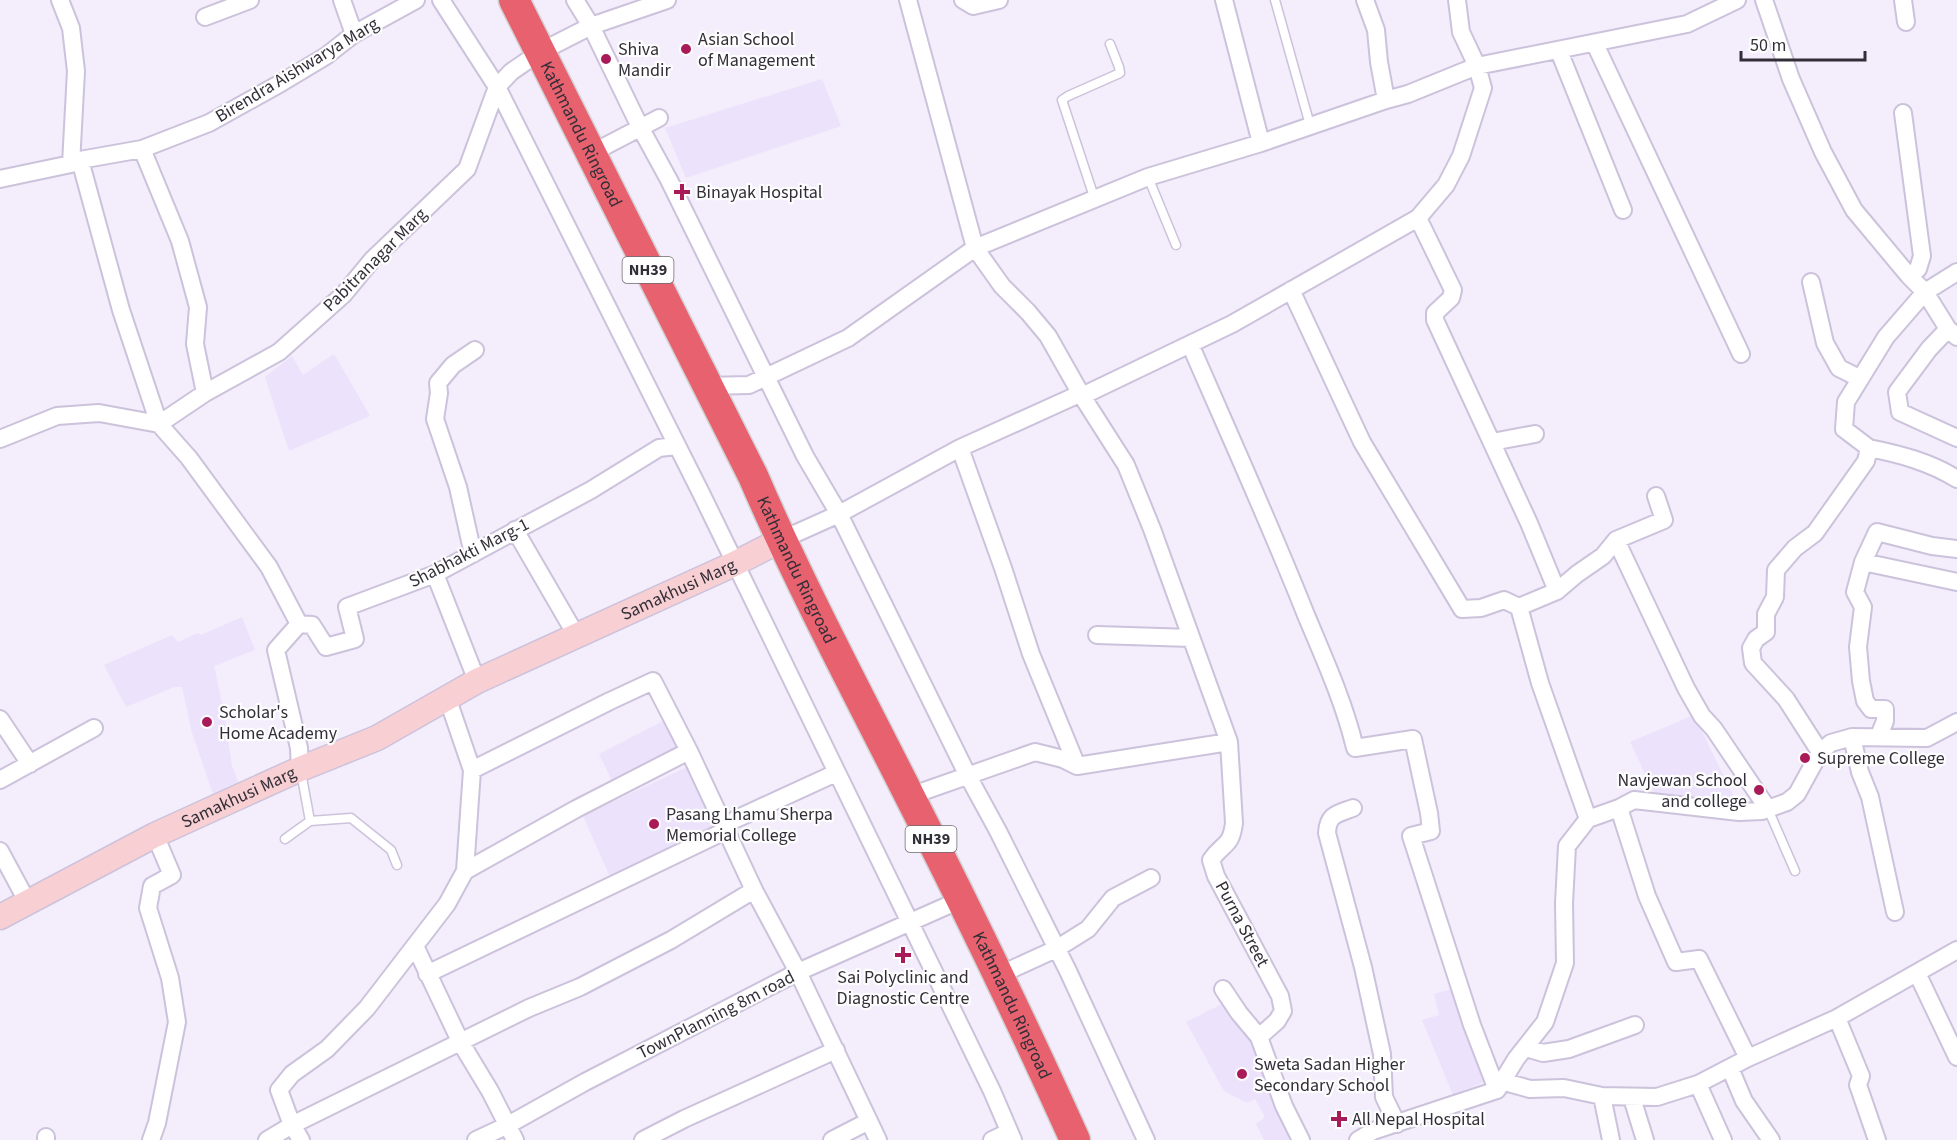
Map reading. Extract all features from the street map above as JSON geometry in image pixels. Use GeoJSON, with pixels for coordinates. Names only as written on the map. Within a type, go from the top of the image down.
{"type":"FeatureCollection","features":[{"type":"Feature","properties":{"kind":"highway","name":"Kathmandu Ringroad"},"geometry":{"type":"LineString","coordinates":[[514,0],[753,476],[781,540],[1034,1048],[1075,1140]]}},
{"type":"Feature","properties":{"kind":"main road","name":"Samakhusi Marg"},"geometry":{"type":"LineString","coordinates":[[0,917],[155,835],[300,769],[377,738],[477,681],[734,564],[781,540]]}},
{"type":"Feature","properties":{"kind":"street"},"geometry":{"type":"LineString","coordinates":[[0,439],[57,416],[99,413],[159,424],[75,162],[76,71],[70,28],[60,0]]}},
{"type":"Feature","properties":{"kind":"street"},"geometry":{"type":"LineString","coordinates":[[205,17],[250,0]]}},
{"type":"Feature","properties":{"kind":"street"},"geometry":{"type":"LineString","coordinates":[[342,0],[354,34]]}},
{"type":"Feature","properties":{"kind":"street","name":"Birendra Aishwarya Marg"},"geometry":{"type":"LineString","coordinates":[[0,179],[142,149],[209,123],[326,56],[354,34],[416,0]]}},
{"type":"Feature","properties":{"kind":"street"},"geometry":{"type":"LineString","coordinates":[[441,0],[497,87],[701,493],[836,773],[911,922],[992,1090],[1011,1136],[992,1140]]}},
{"type":"Feature","properties":{"kind":"street"},"geometry":{"type":"LineString","coordinates":[[575,0],[591,26],[765,377],[805,456],[839,514],[968,776],[998,831],[1146,1140]]}},
{"type":"Feature","properties":{"kind":"street","name":"Pabitranagar Marg"},"geometry":{"type":"LineString","coordinates":[[159,424],[205,393],[279,352],[344,294],[372,260],[467,170],[497,87],[511,72],[540,52],[591,26],[667,0]]}},
{"type":"Feature","properties":{"kind":"street"},"geometry":{"type":"LineString","coordinates":[[909,0],[975,248],[1002,286],[1048,336],[1082,396],[1126,465],[1152,529],[1229,742],[1077,766],[1063,759],[1035,752],[910,796]]}},
{"type":"Feature","properties":{"kind":"street"},"geometry":{"type":"LineString","coordinates":[[963,0],[973,6],[999,0]]}},
{"type":"Feature","properties":{"kind":"street"},"geometry":{"type":"LineString","coordinates":[[1224,0],[1261,143]]}},
{"type":"Feature","properties":{"kind":"street"},"geometry":{"type":"LineString","coordinates":[[1365,0],[1376,30],[1386,100]]}},
{"type":"Feature","properties":{"kind":"street"},"geometry":{"type":"LineString","coordinates":[[781,540],[839,514],[960,448],[1075,396],[1082,396],[1232,324],[1418,218],[1446,185],[1461,156],[1483,88],[1477,66],[1461,32],[1457,0]]}},
{"type":"Feature","properties":{"kind":"street"},"geometry":{"type":"LineString","coordinates":[[706,386],[748,385],[848,338],[975,248],[1148,177],[1261,143],[1408,94],[1477,66],[1687,24],[1737,0]]}},
{"type":"Feature","properties":{"kind":"street"},"geometry":{"type":"LineString","coordinates":[[1764,0],[1791,79],[1828,161],[1854,210],[1925,292],[1952,333],[1929,349],[1897,392],[1900,412],[1957,438]]}},
{"type":"Feature","properties":{"kind":"street"},"geometry":{"type":"LineString","coordinates":[[1903,0],[1906,22]]}},
{"type":"Feature","properties":{"kind":"street"},"geometry":{"type":"LineString","coordinates":[[1595,44],[1741,354]]}},
{"type":"Feature","properties":{"kind":"street"},"geometry":{"type":"LineString","coordinates":[[1559,51],[1623,210]]}},
{"type":"Feature","properties":{"kind":"street"},"geometry":{"type":"LineString","coordinates":[[1903,113],[1922,256],[1918,269],[1909,276]]}},
{"type":"Feature","properties":{"kind":"street"},"geometry":{"type":"LineString","coordinates":[[590,154],[659,118]]}},
{"type":"Feature","properties":{"kind":"street"},"geometry":{"type":"LineString","coordinates":[[142,149],[180,241],[198,307],[195,344],[205,393]]}},
{"type":"Feature","properties":{"kind":"street"},"geometry":{"type":"LineString","coordinates":[[1418,218],[1453,290],[1451,297],[1435,314],[1435,320],[1529,524],[1557,591]]}},
{"type":"Feature","properties":{"kind":"street"},"geometry":{"type":"LineString","coordinates":[[1957,272],[1925,292],[1886,337],[1846,402],[1844,429],[1869,448],[1901,454],[1935,467],[1957,479]]}},
{"type":"Feature","properties":{"kind":"street"},"geometry":{"type":"LineString","coordinates":[[1811,282],[1826,343],[1839,368],[1859,378]]}},
{"type":"Feature","properties":{"kind":"street"},"geometry":{"type":"LineString","coordinates":[[1291,290],[1362,442],[1462,609],[1481,608],[1504,600],[1519,607],[1557,591],[1603,556],[1616,540],[1664,520],[1656,496]]}},
{"type":"Feature","properties":{"kind":"street"},"geometry":{"type":"LineString","coordinates":[[1190,345],[1278,545],[1337,690],[1351,729],[1355,748],[1413,739],[1431,831],[1411,836],[1472,1025],[1499,1085]]}},
{"type":"Feature","properties":{"kind":"street"},"geometry":{"type":"LineString","coordinates":[[472,554],[458,487],[435,419],[439,393],[438,383],[453,365],[475,350]]}},
{"type":"Feature","properties":{"kind":"street","name":"Shabhakti Marg-1"},"geometry":{"type":"LineString","coordinates":[[159,424],[189,458],[269,567],[299,624],[312,624],[326,647],[355,639],[347,607],[435,574],[607,480],[658,448],[676,446]]}},
{"type":"Feature","properties":{"kind":"street"},"geometry":{"type":"LineString","coordinates":[[1492,442],[1535,434]]}},
{"type":"Feature","properties":{"kind":"street"},"geometry":{"type":"LineString","coordinates":[[960,448],[1004,568],[1031,654],[1077,766]]}},
{"type":"Feature","properties":{"kind":"street"},"geometry":{"type":"LineString","coordinates":[[1820,752],[1786,699],[1754,663],[1751,648],[1756,639],[1766,632],[1766,614],[1775,597],[1776,570],[1795,548],[1815,533],[1866,461],[1869,448]]}},
{"type":"Feature","properties":{"kind":"street"},"geometry":{"type":"LineString","coordinates":[[515,530],[576,634]]}},
{"type":"Feature","properties":{"kind":"street"},"geometry":{"type":"LineString","coordinates":[[1879,736],[1885,721],[1885,709],[1871,709],[1865,701],[1861,681],[1858,647],[1863,607],[1855,592],[1863,562],[1877,532],[1922,544],[1957,549]]}},
{"type":"Feature","properties":{"kind":"street"},"geometry":{"type":"LineString","coordinates":[[1616,540],[1686,688],[1702,716],[1714,729],[1768,809]]}},
{"type":"Feature","properties":{"kind":"street"},"geometry":{"type":"LineString","coordinates":[[1863,562],[1957,582]]}},
{"type":"Feature","properties":{"kind":"street"},"geometry":{"type":"LineString","coordinates":[[435,574],[477,681]]}},
{"type":"Feature","properties":{"kind":"street"},"geometry":{"type":"LineString","coordinates":[[1519,607],[1540,683],[1588,819]]}},
{"type":"Feature","properties":{"kind":"street"},"geometry":{"type":"LineString","coordinates":[[299,624],[276,650],[299,748],[300,769]]}},
{"type":"Feature","properties":{"kind":"street"},"geometry":{"type":"LineString","coordinates":[[1097,635],[1191,638]]}},
{"type":"Feature","properties":{"kind":"street"},"geometry":{"type":"LineString","coordinates":[[472,770],[610,700],[653,681],[689,751],[732,825],[754,890],[798,972],[878,1140]]}},
{"type":"Feature","properties":{"kind":"street"},"geometry":{"type":"LineString","coordinates":[[296,1133],[279,1090],[292,1074],[327,1049],[367,1008],[447,904],[465,871],[472,770],[447,697]]}},
{"type":"Feature","properties":{"kind":"street"},"geometry":{"type":"LineString","coordinates":[[0,719],[30,764]]}},
{"type":"Feature","properties":{"kind":"street"},"geometry":{"type":"LineString","coordinates":[[1499,1085],[1545,1022],[1565,963],[1564,903],[1567,846],[1588,819],[1634,800],[1739,812],[1762,811],[1787,802],[1797,794],[1820,752],[1831,743],[1852,737],[1927,738],[1957,722]]}},
{"type":"Feature","properties":{"kind":"street"},"geometry":{"type":"LineString","coordinates":[[0,780],[94,728]]}},
{"type":"Feature","properties":{"kind":"street"},"geometry":{"type":"LineString","coordinates":[[1852,737],[1860,772],[1870,797],[1895,912]]}},
{"type":"Feature","properties":{"kind":"street","name":"Purna Street"},"geometry":{"type":"LineString","coordinates":[[1229,742],[1234,823],[1232,836],[1227,845],[1211,860],[1216,876],[1280,996],[1283,1011],[1278,1021],[1259,1037]]}},
{"type":"Feature","properties":{"kind":"street"},"geometry":{"type":"LineString","coordinates":[[465,871],[576,809],[689,751]]}},
{"type":"Feature","properties":{"kind":"street"},"geometry":{"type":"LineString","coordinates":[[427,974],[836,773]]}},
{"type":"Feature","properties":{"kind":"street"},"geometry":{"type":"LineString","coordinates":[[1353,808],[1333,815],[1328,824],[1327,833],[1363,967],[1382,1054],[1384,1097],[1397,1124]]}},
{"type":"Feature","properties":{"kind":"street"},"geometry":{"type":"LineString","coordinates":[[1619,808],[1647,896],[1676,962],[1700,959],[1748,1058]]}},
{"type":"Feature","properties":{"kind":"street"},"geometry":{"type":"LineString","coordinates":[[151,1140],[157,1124],[177,1022],[170,978],[148,908],[153,886],[172,875],[155,835]]}},
{"type":"Feature","properties":{"kind":"street"},"geometry":{"type":"LineString","coordinates":[[0,851],[28,903]]}},
{"type":"Feature","properties":{"kind":"street"},"geometry":{"type":"LineString","coordinates":[[997,976],[1056,949],[1088,929],[1113,898],[1151,878]]}},
{"type":"Feature","properties":{"kind":"street"},"geometry":{"type":"LineString","coordinates":[[267,1140],[296,1133],[529,1008],[580,987],[671,940],[754,890]]}},
{"type":"Feature","properties":{"kind":"street","name":"TownPlanning 8m road"},"geometry":{"type":"LineString","coordinates":[[476,1140],[511,1133],[585,1082],[798,972],[960,900]]}},
{"type":"Feature","properties":{"kind":"street"},"geometry":{"type":"LineString","coordinates":[[415,946],[461,1043],[490,1091],[511,1133]]}},
{"type":"Feature","properties":{"kind":"street"},"geometry":{"type":"LineString","coordinates":[[1358,1140],[1373,1131],[1499,1085],[1530,1089],[1564,1088],[1602,1096],[1632,1098],[1657,1097],[1698,1084],[1748,1058],[1837,1018],[1957,950]]}},
{"type":"Feature","properties":{"kind":"street"},"geometry":{"type":"LineString","coordinates":[[1917,973],[1957,1057]]}},
{"type":"Feature","properties":{"kind":"street"},"geometry":{"type":"LineString","coordinates":[[1223,989],[1259,1037],[1284,1106],[1301,1140]]}},
{"type":"Feature","properties":{"kind":"street"},"geometry":{"type":"LineString","coordinates":[[1837,1018],[1861,1076],[1858,1085],[1873,1138]]}},
{"type":"Feature","properties":{"kind":"street"},"geometry":{"type":"LineString","coordinates":[[1526,1048],[1543,1053],[1569,1049],[1635,1025]]}},
{"type":"Feature","properties":{"kind":"street"},"geometry":{"type":"LineString","coordinates":[[643,1140],[836,1050]]}},
{"type":"Feature","properties":{"kind":"street"},"geometry":{"type":"LineString","coordinates":[[1730,1068],[1744,1101],[1771,1140]]}},
{"type":"Feature","properties":{"kind":"street"},"geometry":{"type":"LineString","coordinates":[[1698,1084],[1723,1140]]}},
{"type":"Feature","properties":{"kind":"street"},"geometry":{"type":"LineString","coordinates":[[1602,1096],[1611,1140]]}},
{"type":"Feature","properties":{"kind":"street"},"geometry":{"type":"LineString","coordinates":[[1632,1098],[1645,1140]]}},
{"type":"Feature","properties":{"kind":"street"},"geometry":{"type":"LineString","coordinates":[[832,1140],[869,1121]]}},
{"type":"Feature","properties":{"kind":"lane"},"geometry":{"type":"LineString","coordinates":[[1275,0],[1310,125]]}},
{"type":"Feature","properties":{"kind":"lane"},"geometry":{"type":"LineString","coordinates":[[1095,200],[1062,100],[1120,73],[1110,44]]}},
{"type":"Feature","properties":{"kind":"lane"},"geometry":{"type":"LineString","coordinates":[[1148,177],[1176,245]]}},
{"type":"Feature","properties":{"kind":"lane"},"geometry":{"type":"LineString","coordinates":[[300,769],[310,821]]}},
{"type":"Feature","properties":{"kind":"lane"},"geometry":{"type":"LineString","coordinates":[[1768,809],[1795,871]]}},
{"type":"Feature","properties":{"kind":"lane"},"geometry":{"type":"LineString","coordinates":[[285,839],[310,821],[351,819],[391,850],[397,865]]}},
{"type":"Feature","properties":{"kind":"shaded area"},"geometry":{"type":"Polygon","coordinates":[[[822,79],[841,126],[686,178],[665,128],[822,79]]]}},
{"type":"Feature","properties":{"kind":"shaded area"},"geometry":{"type":"Polygon","coordinates":[[[334,354],[370,416],[289,451],[265,377],[292,356],[303,375],[334,354]]]}},
{"type":"Feature","properties":{"kind":"shaded area","name":"Scholar's Home Academy"},"geometry":{"type":"Polygon","coordinates":[[[242,617],[255,650],[214,666],[232,766],[244,796],[218,808],[192,733],[182,687],[174,687],[126,707],[104,665],[172,635],[178,642],[198,633],[201,635],[242,617]]]}},
{"type":"Feature","properties":{"kind":"shaded area"},"geometry":{"type":"Polygon","coordinates":[[[1694,715],[1737,803],[1655,795],[1630,742],[1694,715]]]}},
{"type":"Feature","properties":{"kind":"shaded area"},"geometry":{"type":"Polygon","coordinates":[[[665,720],[680,749],[613,783],[599,754],[665,720]]]}},
{"type":"Feature","properties":{"kind":"shaded area","name":"Pasang Lhamu Sherpa Memorial College"},"geometry":{"type":"Polygon","coordinates":[[[693,764],[725,832],[614,886],[583,816],[693,764]]]}},
{"type":"Feature","properties":{"kind":"shaded area"},"geometry":{"type":"Polygon","coordinates":[[[1458,987],[1488,1080],[1453,1095],[1422,1020],[1439,1015],[1434,994],[1458,987]]]}},
{"type":"Feature","properties":{"kind":"shaded area","name":"Sweta Sadan Higher Secondary School"},"geometry":{"type":"Polygon","coordinates":[[[1226,1002],[1264,1057],[1298,1140],[1264,1140],[1256,1124],[1265,1117],[1255,1099],[1247,1103],[1224,1091],[1186,1022],[1226,1002]]]}},
{"type":"Feature","properties":{"kind":"place","name":"Asian School of Management"},"geometry":{"type":"Point","coordinates":[686,49]}},
{"type":"Feature","properties":{"kind":"place","name":"Shiva Mandir"},"geometry":{"type":"Point","coordinates":[606,59]}},
{"type":"Feature","properties":{"kind":"place","name":"Binayak Hospital"},"geometry":{"type":"Point","coordinates":[682,192]}},
{"type":"Feature","properties":{"kind":"place","name":"Scholar's Home Academy"},"geometry":{"type":"Point","coordinates":[207,722]}},
{"type":"Feature","properties":{"kind":"place","name":"Supreme College"},"geometry":{"type":"Point","coordinates":[1805,758]}},
{"type":"Feature","properties":{"kind":"place","name":"Navjewan School and college"},"geometry":{"type":"Point","coordinates":[1759,790]}},
{"type":"Feature","properties":{"kind":"place","name":"Pasang Lhamu Sherpa Memorial College"},"geometry":{"type":"Point","coordinates":[654,824]}},
{"type":"Feature","properties":{"kind":"place","name":"Sai Polyclinic and Diagnostic Centre"},"geometry":{"type":"Point","coordinates":[903,955]}},
{"type":"Feature","properties":{"kind":"place","name":"Sweta Sadan Higher Secondary School"},"geometry":{"type":"Point","coordinates":[1242,1074]}},
{"type":"Feature","properties":{"kind":"place","name":"All Nepal Hospital"},"geometry":{"type":"Point","coordinates":[1339,1119]}}]}
